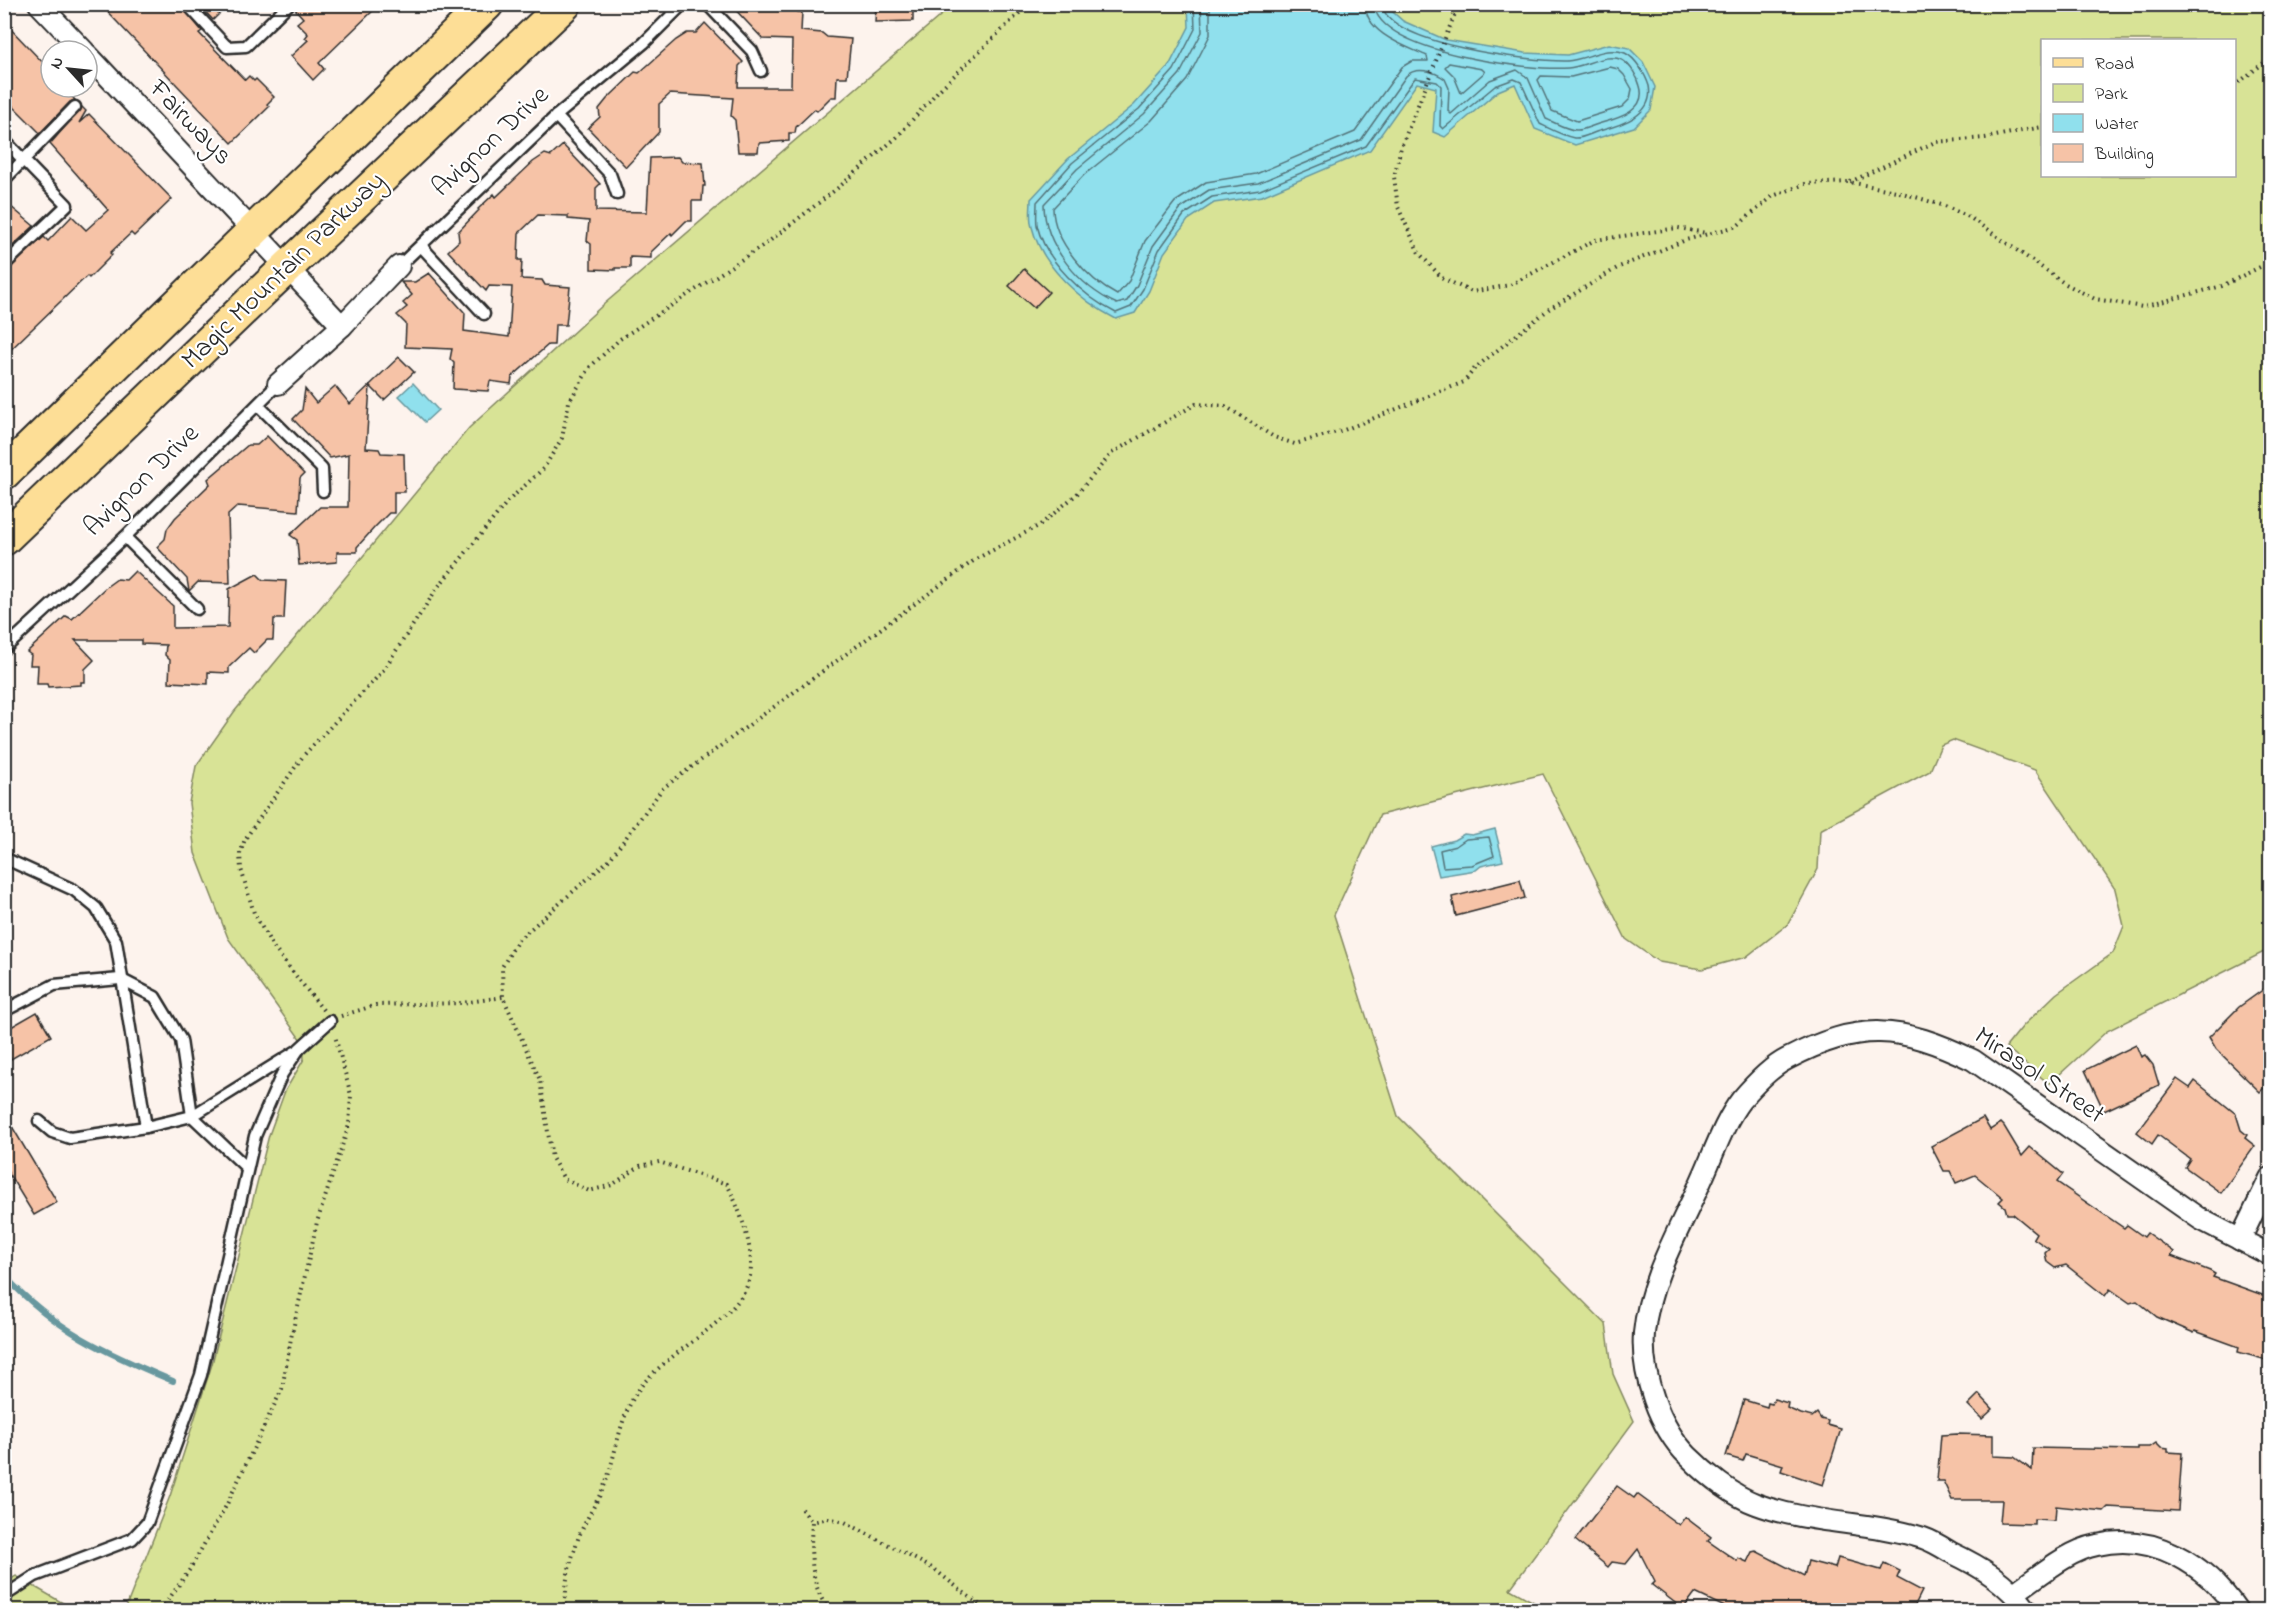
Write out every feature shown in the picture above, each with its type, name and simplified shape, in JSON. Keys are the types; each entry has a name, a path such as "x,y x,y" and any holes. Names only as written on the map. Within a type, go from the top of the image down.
{"main road":[{"name":"Magic Mountain Parkway","path":"4,473 488,4"},
{"name":"Magic Mountain Parkway","path":"4,539 565,4"}],"street":[{"name":"Fairways","path":"39,4 73,39"},
{"name":"Fairways","path":"99,67 253,230"},
{"path":"253,230 342,326"},
{"name":"Avignon Drive","path":"278,384 342,326 399,266"},
{"name":"Mirasol Street","path":"2027,1611 2014,1593 1988,1570 1923,1538 1778,1512 1752,1503 1715,1480 1687,1455 1663,1422 1647,1374 1644,1334 1654,1288 1721,1138 1740,1101 1779,1063 1830,1040 1860,1033 1896,1031 1938,1043 1973,1060 2200,1219 2271,1255"},
{"path":"2240,1240 2271,1178"},
{"path":"2014,1593 2061,1561 2095,1545 2134,1541 2167,1549 2198,1569 2226,1595 2236,1611"}],"lane":[{"path":"187,4 227,47 246,46 289,4"},
{"name":"Avignon Drive","path":"399,266 556,116 644,43 682,4"},
{"path":"707,4 752,51 761,71"},
{"path":"4,180 26,160 75,107"},
{"path":"556,116 610,174 616,194"},
{"path":"4,140 26,160 67,205 4,265"},
{"path":"421,246 484,314"},
{"name":"Avignon Drive","path":"4,649 125,537 278,384"},
{"path":"258,405 322,469 323,491"},
{"path":"125,537 197,609"},
{"path":"4,858 48,876 74,890 96,908 116,941 120,979 146,1127"},
{"path":"4,1011 54,985 120,979 155,997 181,1040 192,1116 246,1167"},
{"path":"39,1121 52,1132 70,1138 146,1127 192,1116 299,1049 330,1021"},
{"path":"4,1596 35,1576 132,1539 147,1523 201,1375 218,1309 246,1167 255,1136 282,1074 299,1049"}],"path":[{"path":"161,1611 190,1569 226,1506 282,1389 317,1222 349,1125 351,1095 330,1021 273,947 254,913 241,869 240,854 245,839 303,756 382,672 438,587 508,501 544,468 562,438 569,402 590,366 620,339 767,243 839,187 897,137 938,91 1029,4"},
{"path":"1459,4 1401,147 1394,177 1398,207 1419,253 1442,278 1472,292 1510,285 1595,240 1678,228 1710,233"},
{"path":"2236,85 2271,58"},
{"path":"1849,182 1935,141 1985,138 2041,127"},
{"path":"563,1611 568,1575 579,1537 608,1475 618,1433 637,1391 674,1354 722,1318 740,1297 749,1280 750,1257 739,1207 727,1184 659,1162 640,1166 612,1185 589,1191 564,1179 552,1158 540,1080 503,997 502,967 518,940 610,859 629,830 663,788 976,559 1040,525 1077,494 1112,453 1196,404 1225,406 1274,437 1295,444 1344,430 1464,382 1475,368 1549,309 1619,267 1710,233 1737,226 1773,196 1805,184 1849,182 1896,191 1945,206 1969,217 2064,282 2095,299 2142,307 2222,286 2271,262"},
{"path":"330,1021 376,1005 462,1003 503,997"},
{"path":"802,1509 812,1522 809,1557 822,1602 829,1611"},
{"path":"812,1522 828,1518 845,1522 934,1569 986,1611"}],"green space":[{"path":"953,5 2270,5 2270,949 2107,1031 2049,1084 2006,1047 2023,1026 2056,994 2113,953 2124,926 2115,889 2035,770 1953,740 1941,745 1930,771 1820,830 1818,869 1788,924 1746,957 1702,969 1659,962 1626,939 1543,774 1380,815 1334,915 1398,1116 1606,1324 1613,1374 1634,1421 1510,1589 1548,1610 125,1610 170,1496 212,1364 269,1135 285,1091 304,1059 303,1043 228,938 195,853 189,803 196,766 234,712 469,428 603,305"},
{"path":"16,1576 75,1610 5,1610 4,1583"}],"water":[{"path":"1188,5 1385,5 1403,21 1446,40 1525,53 1568,55 1609,44 1629,48 1643,62 1655,87 1651,110 1634,127 1575,145 1535,129 1515,84 1498,91 1445,137 1433,132 1436,88 1417,83 1370,150 1262,196 1214,203 1188,220 1164,253 1149,291 1135,313 1116,319 1077,293 1044,256 1032,227 1031,199 1068,159 1134,105 1169,66 1189,27"},
{"path":"413,383 438,410 425,422 399,396"},
{"path":"1495,829 1503,861 1481,866 1476,870 1439,876 1431,846 1454,840 1464,834 1472,835"}],"building":[{"path":"100,4 180,4 202,31 199,33 245,80 249,76 254,81 256,79 274,97 267,104 269,107 232,143"},
{"path":"198,4 229,4 213,20"},
{"path":"296,4 380,4 319,63 324,69 313,80 291,56 308,40 305,38 308,34 297,23 303,18 295,9"},
{"path":"730,4 798,7 798,12 802,12 801,31 822,33 827,37 851,39 847,77 837,77 836,97 831,97 817,111 815,109 796,127 795,133 789,133 789,141 759,143 758,152 738,152 735,120 731,116 733,98 670,94 659,104 659,132 626,167 588,128 600,117 599,109 607,99 635,72 639,73 676,40 687,33 696,33 705,23 743,62 739,66 738,87 791,87 792,40 763,39"},
{"path":"876,4 913,4 913,21 875,22"},
{"path":"4,22 39,58 39,99 75,100 70,102 40,133 4,97"},
{"path":"82,107 86,111 79,123 89,114 172,199 134,236 131,233 89,278 87,276 4,356 4,272 44,237 48,241 72,216 86,230 108,210 50,144"},
{"path":"563,145 600,184 596,188 596,211 647,212 650,158 678,157 682,162 703,163 705,186 703,186 702,201 692,201 692,221 686,221 672,235 671,233 651,252 651,258 630,257 630,268 615,268 615,270 591,269 591,244 587,241 589,221 568,219 568,216 538,215 519,233 518,260 522,260 521,279 542,280 545,285 570,287 566,325 555,325 554,345 548,345 512,377 511,384 490,381 488,391 453,389 454,363 450,359 452,349 405,347 406,324 397,315 407,307 403,303 412,295 401,282 415,282 429,273 465,313 464,331 509,337 512,287 489,286 486,291 448,251 459,241 458,232 494,194 496,197 533,162 545,154 551,156"},
{"path":"4,201 34,226 4,254"},
{"path":"1024,269 1049,292 1034,308 1009,286"},
{"path":"399,357 414,372 384,400 370,386 366,448 379,449 381,453 404,454 405,492 394,492 394,513 389,513 375,527 357,547 357,552 337,552 337,562 299,565 297,540 290,535 320,507 348,507 349,454 330,458 293,419 302,410 305,389 316,403 335,386 350,404"},
{"path":"267,436 304,474 300,478 298,511 238,506 228,515 230,583 198,582 189,591 187,579 157,547 165,539 167,529 175,518 210,484 208,479 248,445 257,445"},
{"path":"135,571 173,606 173,628 228,627 229,589 257,574 263,580 286,581 284,619 274,619 273,640 267,640 254,653 249,648 229,667 229,673 208,672 208,684 169,682 170,660 165,655 166,645 141,644 141,640 75,640 94,660 85,669 85,682 81,682 81,685 48,687 47,684 37,684 38,665 30,665 31,655 27,652 66,616 72,619 106,587 117,579 126,580"},
{"path":"1520,880 1525,898 1456,916 1452,897"},
{"path":"2271,984 2271,1081 2260,1092 2216,1049 2209,1037 2239,1007"},
{"path":"37,1012 51,1036 4,1063 4,1031"},
{"path":"2136,1045 2141,1057 2145,1055 2153,1065 2159,1085 2104,1111 2085,1070"},
{"path":"2177,1079 2190,1088 2195,1081 2236,1114 2241,1130 2247,1135 2245,1138 2255,1146 2221,1193 2185,1167 2190,1159 2158,1135 2152,1144 2137,1132"},
{"path":"4,1113 57,1202 34,1215 4,1166"},
{"path":"1983,1118 1990,1130 2001,1123 2022,1156 2030,1147 2063,1174 2057,1182 2124,1228 2127,1225 2144,1237 2147,1233 2174,1252 2171,1256 2210,1271 2215,1274 2213,1277 2271,1298 2271,1350 2267,1360 2238,1352 2239,1347 2195,1331 2194,1333 2157,1317 2137,1301 2130,1303 2110,1289 2105,1296 2066,1265 2055,1268 2047,1262 2045,1253 2049,1249 2033,1238 2036,1233 2013,1214 2007,1214 2005,1207 1999,1202 2003,1198 1975,1175 1956,1183 1950,1171 1944,1171 1931,1146"},
{"path":"1979,1394 1993,1409 1982,1419 1968,1405"},
{"path":"1774,1399 1788,1403 1787,1408 1801,1414 1812,1417 1817,1413 1821,1419 1828,1421 1827,1425 1841,1429 1823,1485 1781,1471 1783,1465 1746,1454 1743,1461 1726,1456 1744,1400 1767,1407 1768,1403 1772,1404"},
{"path":"1941,1435 1993,1435 1993,1456 2014,1457 2032,1470 2033,1448 2138,1450 2138,1447 2150,1447 2156,1443 2161,1448 2168,1449 2168,1452 2182,1453 2178,1511 2108,1507 2104,1511 2056,1506 2055,1520 2034,1519 2034,1524 2000,1523 2002,1500 1952,1500 1943,1481 1937,1481"},
{"path":"1617,1486 1634,1498 1637,1494 1679,1525 1685,1517 1711,1537 1708,1541 1737,1561 1738,1558 1747,1562 1752,1552 1756,1551 1804,1576 1808,1561 1835,1568 1838,1558 1881,1570 1884,1563 1900,1571 1897,1578 1922,1591 1912,1611 1733,1611 1695,1593 1683,1609 1652,1585 1655,1582 1638,1549 1626,1564 1612,1562 1608,1567 1575,1540"}],"waterway":[{"path":"4,1275 42,1311 82,1338 103,1350 173,1381"}]}
